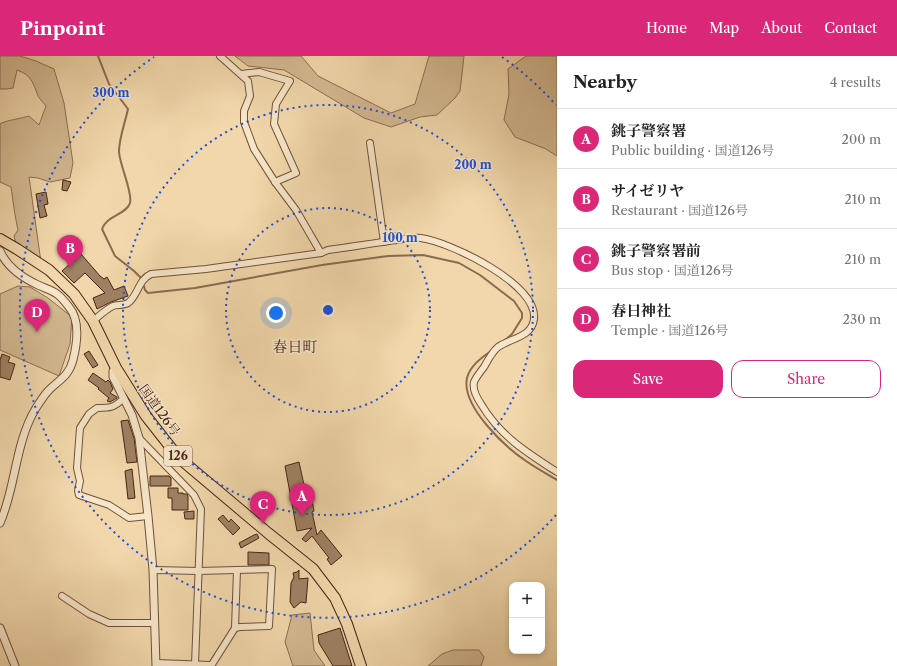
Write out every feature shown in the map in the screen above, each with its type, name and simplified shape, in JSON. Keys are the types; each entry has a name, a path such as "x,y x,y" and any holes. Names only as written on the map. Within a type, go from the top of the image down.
{"highway":[{"name":"国道126号","path":"0,239 58,278 74,294 93,321 116,368 146,416 179,458 313,569 335,598 348,624 361,666"}],"street":[{"path":"220,56 248,81 250,96 244,111 244,122 254,149 275,182 296,210 322,253"},
{"path":"241,74 259,72 290,81 276,104 274,124 296,173 275,182"},
{"path":"370,143 384,242"},
{"path":"93,321 105,310 114,305 128,303 141,282 146,276 151,274 206,269 322,253 328,250 422,238 456,248 502,275 520,289 527,298 535,314 532,327 524,334 498,348 474,382 473,390 488,417 502,432 527,453 557,472"},
{"path":"0,251 14,270 31,282 57,294 70,308 77,321 76,343 72,362 64,378 49,390 36,408 22,442 5,512 0,524"},
{"path":"116,368 113,371 113,377 132,415 139,438 153,570 156,665 211,665 235,628 237,570"},
{"path":"124,398 110,408 97,408 89,414 80,428 77,468 80,481 78,491 79,495 109,505 129,518 148,516"},
{"path":"139,438 194,495 201,509 195,664"},
{"path":"153,570 199,571 272,569 269,626 235,628"},
{"path":"62,596 89,614 109,623 155,623"},
{"path":"0,628 15,666"}],"shaded area":[{"path":"0,56 20,56 54,69 64,103 73,163 70,178 50,182 29,177 41,262 16,243 14,236 18,230 11,187 0,182 0,124 29,116 39,125 46,106 38,97 34,85 28,76 17,70 13,88 0,89"},
{"path":"235,56 301,56 318,76 391,113 415,104 429,56 464,56 460,91 455,98 437,115 420,117 391,127 364,118 284,70 248,66"},
{"path":"526,56 557,56 557,156 546,149 515,137 504,120 509,94 508,69"},
{"path":"18,286 30,287 48,298 72,317 70,344 59,376 0,350 0,294"},
{"path":"310,613 314,650 325,666 293,666 285,642 292,615"},
{"path":"453,650 479,650 484,657 481,666 428,666 442,654"}],"building":[{"path":"63,180 71,182 67,191 62,190"},
{"path":"46,192 48,204 44,205 47,216 40,218 36,194"},
{"path":"81,254 100,276 104,279 107,277 114,290 124,286 128,296 97,309 93,298 105,293 85,273 74,283 62,271"},
{"path":"89,351 98,365 93,368 84,354"},
{"path":"2,354 10,357 8,362 15,364 10,380 0,377 0,360"},
{"path":"93,373 106,382 108,380 110,382 113,389 110,393 117,398 110,402 107,401 109,398 88,380"},
{"path":"128,420 134,438 137,462 127,463 121,421"},
{"path":"299,462 306,494 311,494 314,511 312,512 317,535 321,530 342,556 331,565 327,559 329,558 312,536 306,542 302,539 312,528 297,531 285,466"},
{"path":"132,469 135,498 128,499 125,471"},
{"path":"150,476 169,476 171,478 171,486 150,486"},
{"path":"168,488 178,488 178,493 187,494 188,510 172,510 172,498 168,498"},
{"path":"194,511 194,519 185,519 184,512"},
{"path":"223,515 229,522 231,519 240,528 233,535 218,519"},
{"path":"257,534 259,538 241,548 239,543"},
{"path":"248,552 269,553 269,565 248,565"},
{"path":"299,570 299,579 308,578 306,603 301,602 294,608 290,602 291,583 294,577 293,573"},
{"path":"340,628 352,666 333,666 319,643 318,635"}],"waterway":[{"path":"98,56 109,84 128,109 121,136 119,152 130,193 130,203 128,207 108,221 102,229 115,256 142,279 145,290 148,293 195,288 322,265 388,256 423,255 459,263 480,275 514,301 522,313 522,318 512,334 504,341"},
{"path":"491,351 476,363 468,374 467,378 467,389 477,413 486,425 517,455 557,480"}],"place":[{"name":"サイゼリヤ","path":"70,268"},
{"name":"春日神社","path":"37,332"},
{"name":"銚子警察署","path":"302,516"},
{"name":"銚子警察署前","path":"263,524"}],"district":[{"name":"春日町","path":"295,347"}]}
